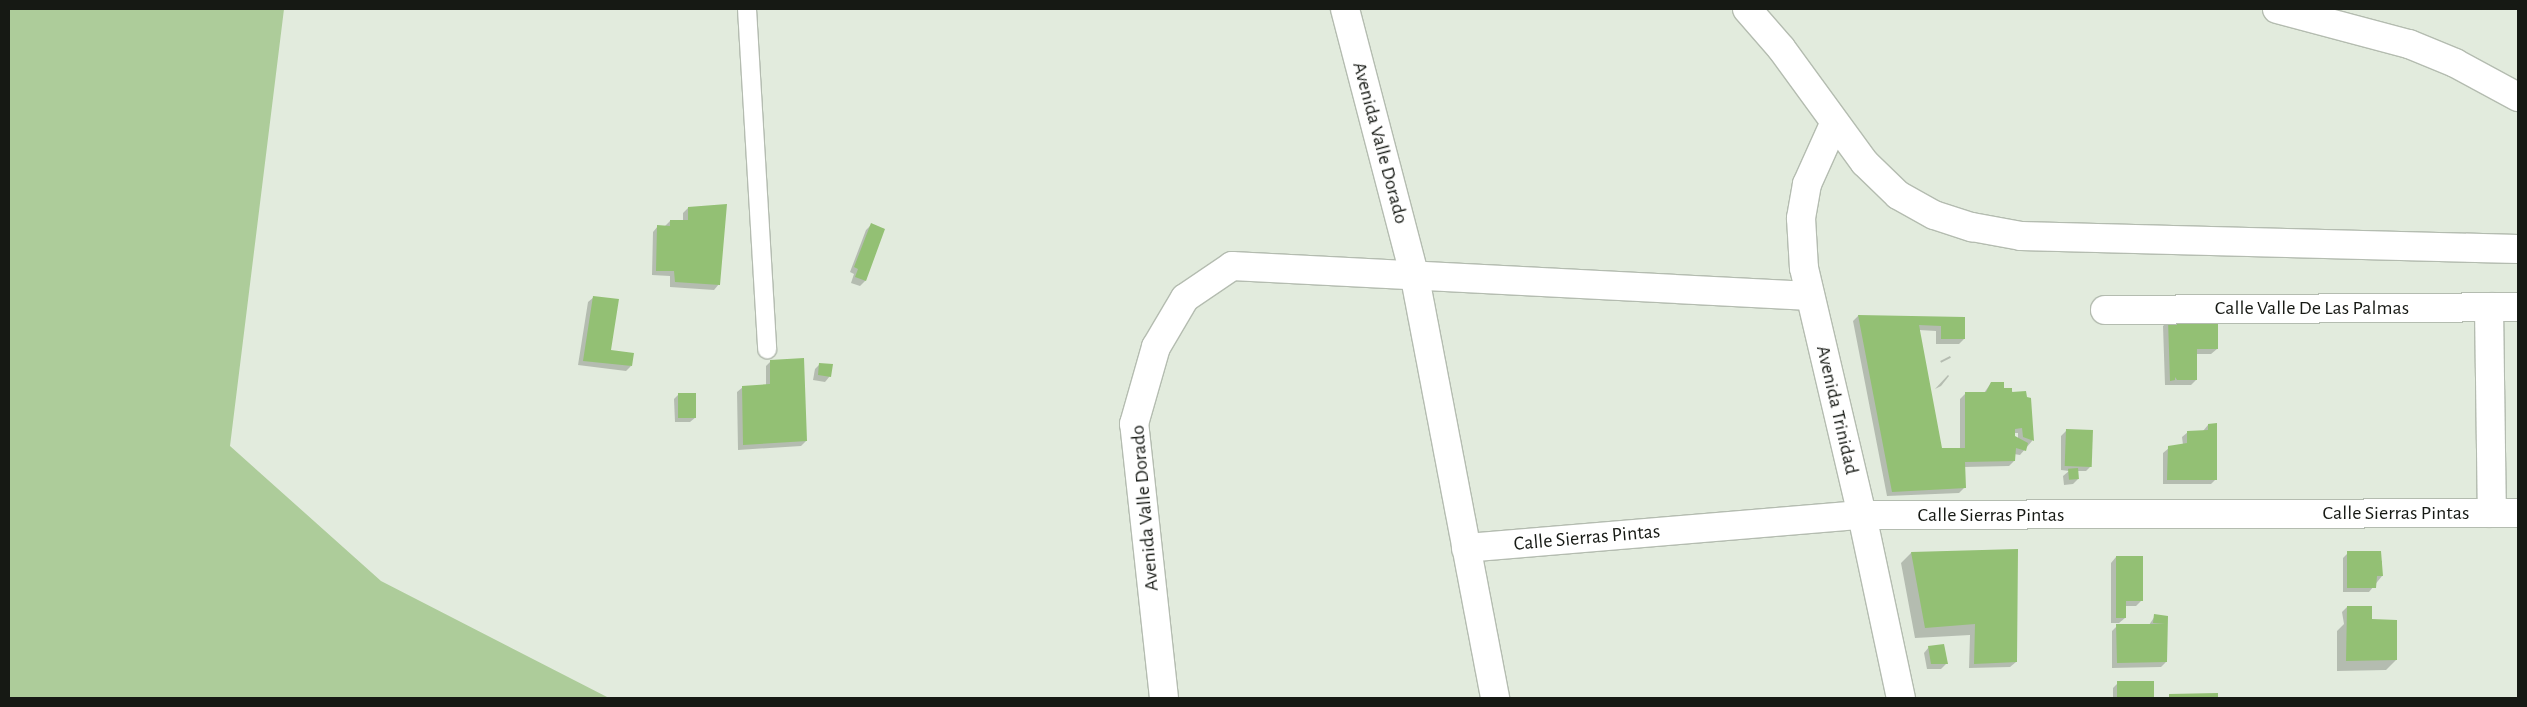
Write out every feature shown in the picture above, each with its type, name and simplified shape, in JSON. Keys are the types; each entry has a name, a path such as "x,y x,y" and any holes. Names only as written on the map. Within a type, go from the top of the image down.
{"street":[{"name":"Avenida Valle Dorado","path":"1345,9 1415,278 1495,698"},
{"path":"1747,9 1781,48 1834,124 1865,163 1898,195 1934,215 2011,234 2518,249"},
{"path":"2277,9 2408,44 2455,63 2518,97"},
{"name":"Avenida Trinidad","path":"1834,124 1807,184 1801,218 1804,268 1862,515 1901,698"},
{"name":"Avenida Valle Dorado","path":"1164,698 1134,424 1160,338 1185,298 1232,266 1415,278"},
{"path":"1415,278 1810,296"},
{"path":"2489,307 2505,513"},
{"name":"Calle Valle De Las Palmas","path":"2105,310 2518,307"},
{"name":"Calle Sierras Pintas","path":"1466,548 1862,515 2505,513"}],"lane":[{"path":"747,9 767,349"}],"green space":[{"path":"9,9 284,9 230,446 381,581 609,698 9,698"}],"building":[{"path":"727,204 720,285 675,282 674,271 656,271 657,225 670,226 670,220 688,220 688,207"},
{"path":"871,223 885,229 866,281 855,277 858,269 854,267"},
{"path":"593,296 619,299 611,350 634,353 632,366 583,361"},
{"path":"1858,315 1965,317 1965,339 1941,339 1941,326 1919,325 1942,448 1965,448 1965,392 1986,392 1991,382 2004,382 2004,388 2012,388 2012,392 2026,391 2027,397 2031,398 2034,441 2023,437 2022,428 2015,429 2015,436 2028,443 2026,451 2016,448 2015,461 1965,462 1966,488 1892,492"},
{"path":"2168,320 2218,322 2218,349 2197,349 2197,380 2177,380 2175,377 2175,380 2170,381"},
{"path":"804,358 807,441 743,445 742,386 770,384 770,360"},
{"path":"819,363 833,364 831,377 818,375"},
{"path":"678,393 696,393 696,418 678,418"},
{"path":"2217,423 2217,480 2167,480 2168,446 2187,443 2187,431 2208,430 2208,424"},
{"path":"2066,429 2093,430 2092,467 2065,466"},
{"path":"2078,468 2079,479 2069,480 2068,469"},
{"path":"2018,549 2017,662 1974,664 1975,624 1925,628 1911,552"},
{"path":"2347,551 2381,551 2383,576 2377,576 2376,588 2347,588"},
{"path":"2116,556 2143,556 2143,601 2126,601 2126,618 2116,618"},
{"path":"2347,606 2372,606 2372,619 2397,620 2397,660 2346,661"},
{"path":"2154,614 2168,616 2167,662 2117,663 2116,624 2165,624 2153,623"},
{"path":"1944,644 1948,664 1931,664 1928,646"},
{"path":"2117,681 2154,681 2154,698 2117,698"},
{"path":"2218,693 2218,698 2169,698 2169,694"}]}
